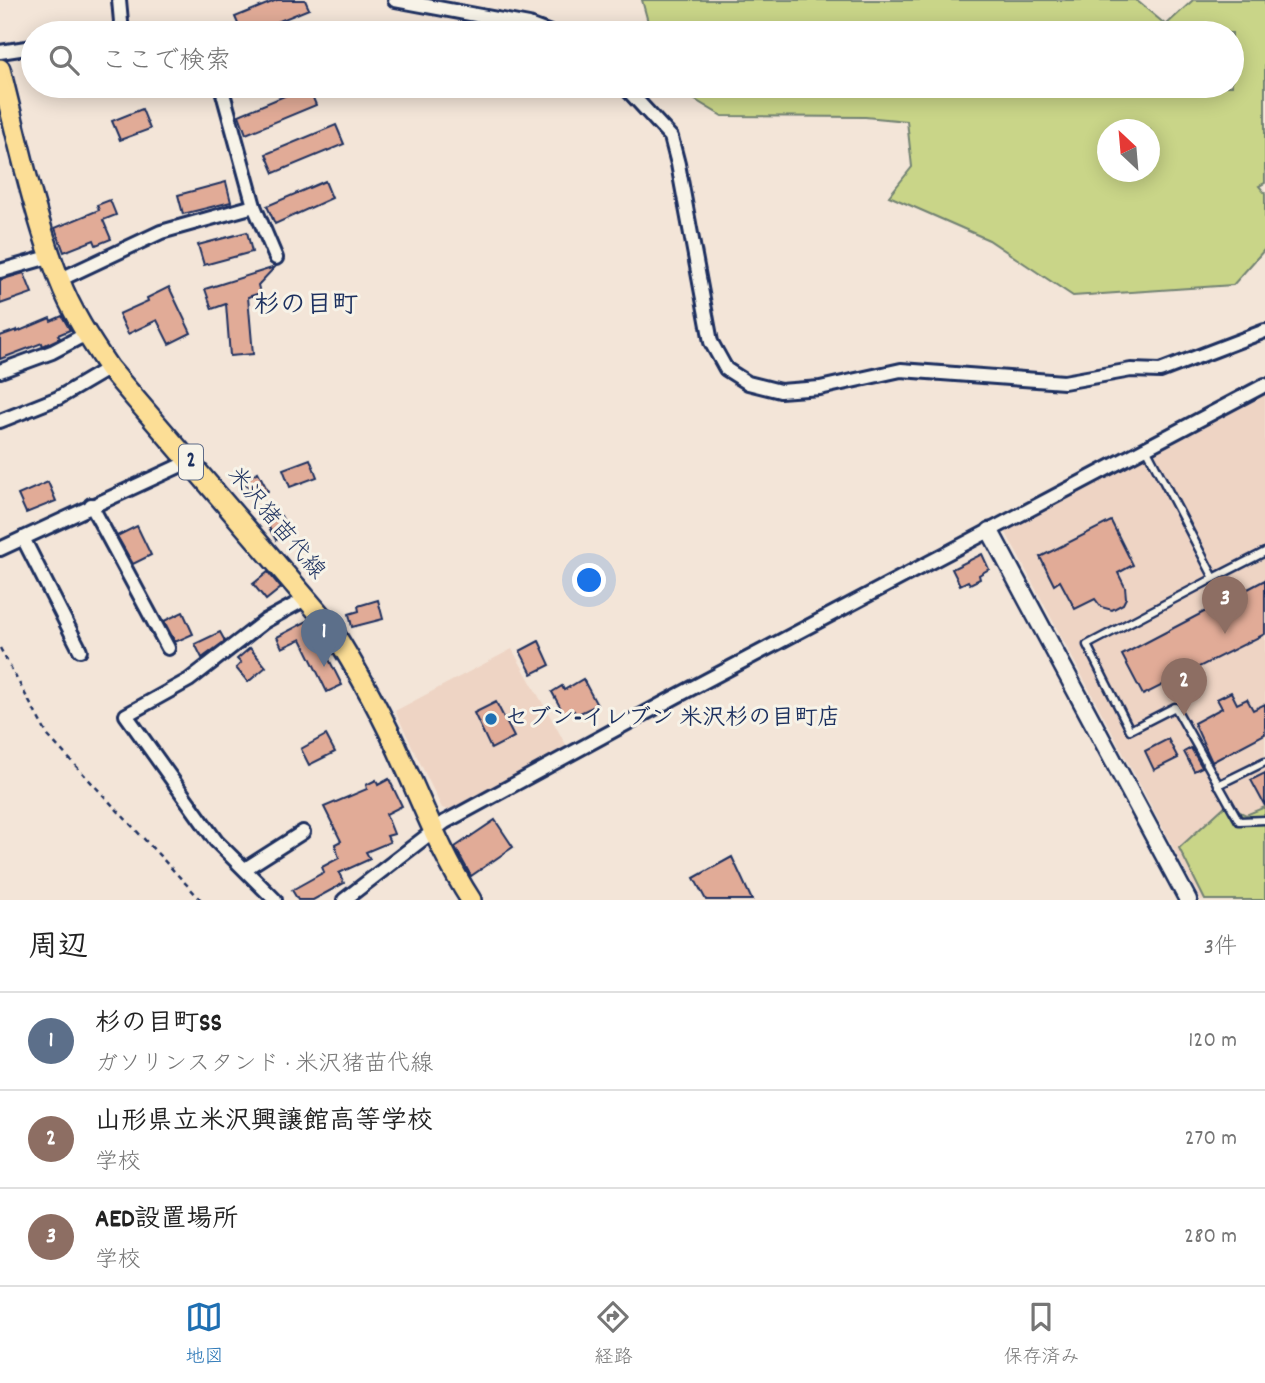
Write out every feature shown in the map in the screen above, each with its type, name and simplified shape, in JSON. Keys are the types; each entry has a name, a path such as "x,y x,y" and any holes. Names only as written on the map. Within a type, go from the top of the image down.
{"main road":[{"name":"米沢猪苗代線","path":"0,69 29,183 52,256 60,280 86,334 109,368 329,625 351,659 404,762 433,832 471,900"}],"street":[{"path":"119,0 121,21"},
{"path":"395,0 508,21"},
{"path":"0,52 21,49"},
{"path":"224,98 254,206 276,258"},
{"path":"635,98 671,137 710,342 726,369 748,383 780,391 820,388 901,370 1063,382 1131,370 1160,370 1265,331"},
{"path":"60,280 161,232 254,206"},
{"path":"0,271 52,256"},
{"path":"0,371 52,352 86,334"},
{"path":"0,421 58,398 109,368"},
{"path":"344,900 445,822 1265,385"},
{"path":"0,549 190,461"},
{"path":"91,505 168,648"},
{"path":"990,531 1188,900"},
{"path":"23,538 80,650"},
{"path":"275,900 216,841 127,715 189,680 265,621 307,598"},
{"path":"245,869 303,832"}],"lane":[{"path":"1146,448 1214,578"},
{"path":"1265,552 1087,645 1130,730 1175,706 1239,821 1265,820"},
{"path":"1218,785 1265,762"}],"path":[{"path":"0,648 48,736 201,900"}],"shaded area":[{"path":"1265,393 1265,900 1201,900 1005,531"},
{"path":"512,649 569,750 452,811 442,808 395,711"}],"green space":[{"path":"642,0 1136,0 1161,21 648,21"},
{"path":"1193,0 1265,0 1265,183 1259,186 1265,193 1265,249 1233,285 1073,296 989,240 889,196 912,167 907,121 865,117 722,116 692,98 1244,98 1244,21 1170,21"},
{"path":"1226,805 1246,815 1265,807 1265,900 1205,900 1179,848"}],"building":[{"path":"277,0 305,0 309,9 280,21 237,21 235,17"},
{"path":"279,98 313,98 316,105 246,134 239,115"},
{"path":"142,109 150,129 120,140 112,121"},
{"path":"336,125 344,144 274,173 266,154"},
{"path":"325,181 332,198 275,224 267,206"},
{"path":"226,182 231,202 183,214 178,195"},
{"path":"110,200 116,215 103,220 111,239 96,245 94,240 64,252 55,228 99,210 97,205"},
{"path":"247,232 252,252 204,265 198,245"},
{"path":"275,267 258,285 260,293 248,297 253,354 230,356 226,304 212,309 205,289"},
{"path":"24,273 32,293 0,304 0,280"},
{"path":"169,287 191,333 169,344 157,320 128,334 119,314 148,301 147,298"},
{"path":"62,316 70,330 58,335 60,338 0,359 0,336"},
{"path":"310,459 317,477 290,487 283,469"},
{"path":"258,472 268,491 254,498 244,480"},
{"path":"48,482 56,501 26,513 18,495"},
{"path":"281,516 290,533 276,540 267,524"},
{"path":"1111,521 1133,565 1118,573 1125,587 1126,598 1123,604 1112,610 1101,607 1095,599 1075,609 1060,581 1054,585 1040,557"},
{"path":"137,526 151,555 133,564 117,536"},
{"path":"982,554 989,569 979,575 980,579 960,585 952,569"},
{"path":"268,572 281,588 266,600 253,584"},
{"path":"1265,580 1265,634 1143,695 1122,655"},
{"path":"378,600 383,619 352,627 349,614 359,611 358,606"},
{"path":"183,612 193,634 175,642 164,621"},
{"path":"309,620 342,685 327,692 301,639 282,648 277,637"},
{"path":"220,632 225,641 202,658 195,644"},
{"path":"539,641 550,665 532,674 520,651"},
{"path":"250,648 266,667 248,682 236,668 241,663 237,659"},
{"path":"583,679 597,705 576,715 574,711 565,716 552,692 562,686 564,690"},
{"path":"1231,692 1237,704 1247,699 1253,710 1265,704 1265,734 1212,762 1194,723 1222,708 1217,699"},
{"name":"セブン-イレブン 米沢杉の目町店","path":"496,702 514,737 491,749 474,713"},
{"path":"326,735 335,752 309,765 301,749"},
{"path":"1168,739 1178,758 1154,770 1145,751"},
{"path":"1191,748 1202,767 1194,771 1184,752"},
{"path":"1265,773 1265,806 1251,780"},
{"path":"389,779 402,806 386,814 394,834 387,836 390,842 366,852 370,859 339,873 344,883 313,900 298,900 292,890 324,872 322,867 339,858 335,844 341,841 324,807 367,789 366,785 376,780 378,785"},
{"path":"495,820 513,847 471,876 455,847"},
{"path":"732,857 752,900 706,900 694,878"}],"place":[{"name":"AED設置場所","path":"1225,634"},
{"name":"杉の目町SS","path":"324,667"},
{"name":"山形県立米沢興譲館高等学校","path":"1184,716"},
{"name":"セブン-イレブン 米沢杉の目町店","path":"491,719"}],"district":[{"name":"杉の目町","path":"306,306"}]}
